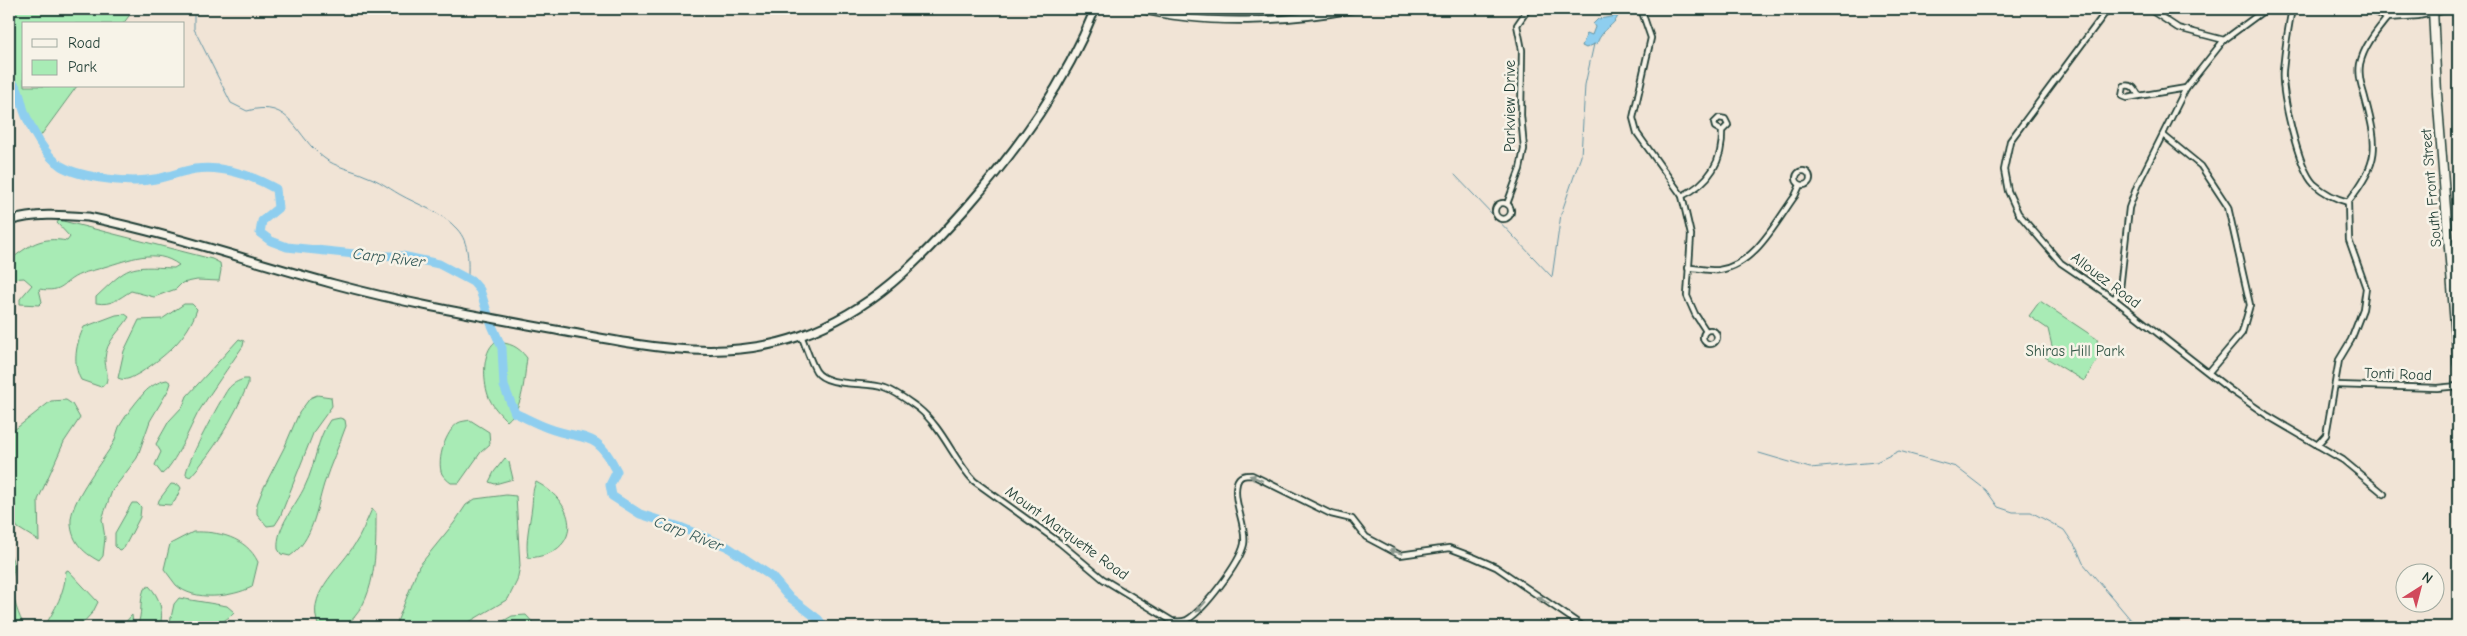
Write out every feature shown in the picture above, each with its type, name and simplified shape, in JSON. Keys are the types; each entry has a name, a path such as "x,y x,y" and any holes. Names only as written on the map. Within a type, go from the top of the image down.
{"highway":[{"name":"South Front Street","path":"2433,11 2458,364"}],"main road":[{"path":"9,221 29,216 60,214 88,217 337,285 498,320 650,348 679,351 738,349 801,335 835,321 877,296 918,262 1004,164 1035,122 1062,80 1095,9"}],"street":[{"path":"1138,9 1169,15 1223,21 1324,14 1356,9"},
{"name":"Parkview Drive","path":"1506,204 1520,169 1524,149 1521,115 1522,50 1517,25 1528,9"},
{"path":"1641,9 1651,38 1633,118 1637,133 1682,196 1691,236 1686,296 1706,331"},
{"name":"Allouez Road","path":"2108,9 2010,141 2004,170 2008,191 2018,213 2061,263 2114,299 2163,339 2268,416 2343,460 2384,494"},
{"path":"2149,9 2178,28 2224,40"},
{"path":"2114,299 2120,289 2129,208 2136,186 2186,88 2224,40 2266,9"},
{"path":"2292,9 2283,72 2289,113 2300,160 2314,183 2337,199 2348,202"},
{"path":"2368,9 2387,18 2451,9"},
{"path":"2317,444 2326,435 2340,360 2351,340 2363,309 2366,288 2349,240 2348,202 2361,185 2374,156 2374,132 2359,75 2360,64 2366,47 2387,18"},
{"path":"2138,96 2186,88"},
{"path":"1682,196 1697,189 1716,165 1722,146 1722,131"},
{"path":"2163,136 2202,166 2228,207 2250,305 2242,333 2210,372"},
{"path":"1688,268 1719,270 1740,263 1752,253 1800,185"},
{"name":"Mount Marquette Road","path":"801,335 817,372 827,379 852,384 866,383 895,393 931,420 964,470 974,481 1060,542 1103,579 1172,621 1182,622 1197,612 1239,559 1244,543 1236,488 1243,475 1252,475 1331,514 1352,519 1366,537 1400,555 1449,548 1473,556 1496,567 1584,627"},
{"name":"Tonti Road","path":"2336,385 2436,388 2458,386"}],"green space":[{"path":"9,9 134,9 124,22 22,22 22,88 76,88 39,138 26,116 18,87 9,80"},
{"path":"2458,15 2458,76 2455,62 2453,20"},
{"path":"59,220 212,259 220,263 219,281 197,280 182,283 176,289 154,297 131,291 111,302 96,303 96,297 123,273 138,268 174,268 179,265 161,257 142,257 84,273 58,288 39,289 42,302 39,305 20,304 20,299 32,285 24,278 9,279 9,261 36,243 50,240 67,241 70,237 57,223"},
{"name":"Shiras Hill Park","path":"2040,301 2097,339 2100,356 2084,381 2045,357 2052,346 2048,329 2029,316"},
{"path":"184,304 192,304 197,309 188,329 174,346 140,373 126,379 118,378 124,351 139,320 162,319"},
{"path":"125,314 129,317 111,341 106,352 106,383 101,387 81,380 78,374 76,353 84,327 116,315"},
{"path":"239,339 244,341 243,346 199,411 172,463 162,474 155,465 161,452 156,444 169,421 183,406 187,396"},
{"path":"495,342 513,346 527,358 520,400 513,415 507,421 491,402 485,382 486,359 488,352"},
{"path":"248,379 248,384 223,433 190,477 186,475 197,447 224,395 232,385"},
{"path":"167,380 171,383 169,389 150,421 137,458 112,491 102,519 105,538 103,556 99,561 87,554 75,539 71,526 73,510 83,490 114,442 119,427 131,409 149,389"},
{"path":"317,395 331,397 332,406 314,431 280,517 275,525 267,526 257,514 257,504 299,413 310,398"},
{"path":"66,400 72,404 80,418 64,442 38,500 39,541 18,528 9,516 9,434 51,401"},
{"path":"340,418 345,420 346,426 326,477 313,524 304,542 298,549 290,556 281,554 278,549 278,541 283,524 309,478 325,428 330,420"},
{"path":"470,420 489,432 490,444 481,452 459,483 451,483 442,474 440,468 443,446 450,432 459,422"},
{"path":"505,458 509,462 513,479 495,484 489,482 494,472"},
{"path":"536,482 550,491 560,502 567,514 569,526 566,538 559,547 546,554 528,558 527,538 533,491"},
{"path":"171,484 179,485 181,488 175,501 170,505 158,504 159,500"},
{"path":"506,495 516,496 520,566 517,581 508,599 469,622 442,627 395,627 419,566 466,505 475,499"},
{"path":"132,503 137,503 141,507 140,517 124,548 119,550 115,546 115,533"},
{"path":"372,509 376,514 375,560 368,591 362,605 354,617 343,627 319,627 316,605 319,594 356,543"},
{"path":"193,532 221,534 230,537 239,541 253,553 258,562 252,587 224,595 203,596 193,594 176,585 164,569 170,544"},
{"path":"9,551 14,566 13,596 25,627 9,627"},
{"path":"68,570 98,602 93,612 79,627 44,627 59,600 64,586 66,571"},
{"path":"149,586 156,595 160,605 162,616 160,627 121,627 132,615 133,625 137,626 144,589"},
{"path":"179,598 227,606 234,612 220,623 212,626 196,628 169,627 174,604"},
{"path":"526,615 537,627 493,627 512,616"}],"water":[{"path":"1618,16 1602,34 1597,43 1586,48 1582,46 1587,33 1592,35 1595,27 1593,24 1598,19"}],"waterway":[{"path":"194,9 194,29 231,103 247,111 262,108 274,110 292,122 314,149 328,161 375,180 451,223 464,240 467,253 468,280"},
{"path":"1613,16 1620,9"},
{"path":"1455,175 1552,277 1561,214 1581,156 1585,85 1594,44"},
{"name":"Carp River","path":"9,80 19,92 26,116 40,144 55,162 70,170 94,177 133,181 160,178 185,171 206,168 237,172 257,179 276,189 278,208 262,221 260,233 271,241 287,247 374,256 402,256 439,264 473,282 480,290 490,321 502,348 504,386 515,413 548,428 595,442 609,457 617,471 610,485 612,496 640,514 680,527 726,546 771,576 788,596 818,619 824,627"},
{"path":"1759,453 1810,468 1876,462 1899,451 1956,467 1986,490 1998,507 2013,512 2031,512 2064,530 2077,549 2083,563 2131,620 2151,627"}]}
